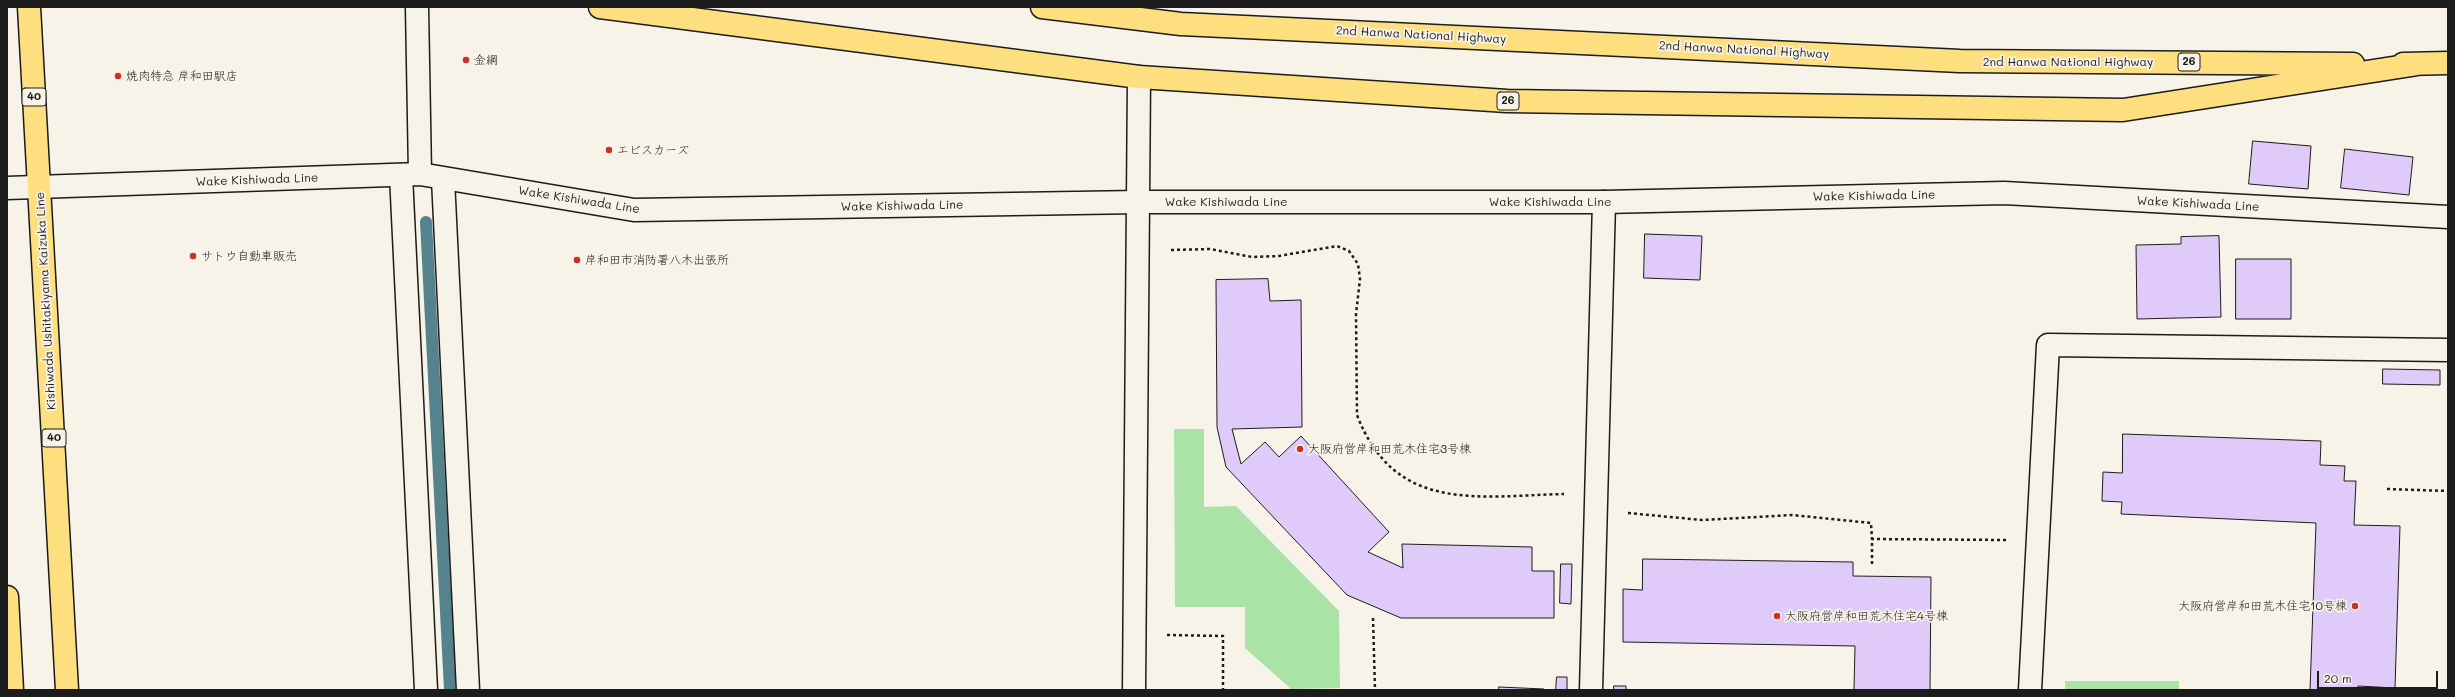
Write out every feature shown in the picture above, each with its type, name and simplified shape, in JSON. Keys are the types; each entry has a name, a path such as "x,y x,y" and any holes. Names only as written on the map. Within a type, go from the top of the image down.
{"main road":[{"name":"Kishiwada Ushitakiyama Kaizuka Line","path":"29,7 67,690"},
{"name":"26","path":"600,7 1139,77 1507,101 2123,110 2418,64"},
{"name":"2nd Hanwa National Highway","path":"1042,7 1181,24 1960,61 2448,63"},
{"path":"7,597 12,690"}],"street":[{"path":"417,7 410,174 426,690"},
{"path":"1134,690 1139,77"},
{"name":"Wake Kishiwada Line","path":"7,188 410,174 634,210 1139,202 1604,202 2004,193 2448,217"},
{"path":"443,179 468,690"},
{"path":"1591,690 1604,202"},
{"path":"2030,690 2048,345 2448,350"}],"path":[{"path":"1138,252 1186,248 1210,249 1252,257 1279,256 1337,246 1349,251 1358,264 1360,279 1356,314 1357,415 1362,428 1378,452 1397,474 1426,489 1458,496 1526,496 1596,501 1702,520 1792,516 1871,523 1872,564"},
{"path":"2388,489 2448,490"},
{"path":"1872,539 2038,540"},
{"path":"1373,618 1375,690"},
{"path":"1135,633 1222,636 1223,690"}],"green space":[{"path":"1174,429 1204,429 1204,507 1236,506 1339,611 1340,688 1291,689 1245,648 1245,607 1175,607"},
{"path":"2065,681 2179,681 2179,690 2065,690"}],"building":[{"path":"2253,141 2311,146 2308,189 2249,184"},
{"path":"2345,149 2413,157 2409,195 2341,188"},
{"path":"1645,234 1702,236 1700,280 1644,278"},
{"path":"2219,236 2221,317 2137,319 2136,245 2181,244 2181,237"},
{"path":"2236,259 2291,259 2291,319 2236,319"},
{"name":"大阪府営岸和田荒木住宅3号棟","path":"1268,279 1270,301 1301,300 1302,427 1232,429 1241,464 1265,442 1279,457 1301,436 1389,532 1368,552 1403,568 1402,544 1532,547 1532,571 1554,571 1554,618 1401,618 1347,595 1226,467 1217,427 1216,280"},
{"path":"2383,369 2440,370 2440,385 2383,384"},
{"name":"大阪府営岸和田荒木住宅10号棟","path":"2123,434 2321,441 2320,465 2345,466 2344,481 2356,481 2354,525 2400,526 2395,688 2358,686 2358,690 2310,690 2316,523 2121,514 2122,502 2102,501 2103,472 2122,473"},
{"name":"大阪府営岸和田荒木住宅4号棟","path":"1643,559 1853,562 1853,576 1931,577 1930,690 1854,690 1855,646 1623,642 1623,589 1642,590"},
{"path":"1561,564 1572,564 1571,604 1560,603"},
{"path":"1557,677 1567,677 1567,690 1556,690"},
{"path":"1614,686 1626,686 1626,690 1614,690"},
{"path":"1499,687 1544,689 1544,690 1499,690"}],"waterway":[{"path":"426,222 450,690"}],"place":[{"name":"金綱","path":"466,60"},
{"name":"焼肉特急 岸和田駅店","path":"118,76"},
{"name":"エビスカーズ","path":"609,150"},
{"name":"サトウ自動車販売","path":"193,256"},
{"name":"岸和田市消防署八木出張所","path":"577,260"},
{"name":"大阪府営岸和田荒木住宅3号棟","path":"1300,449"},
{"name":"大阪府営岸和田荒木住宅10号棟","path":"2355,606"},
{"name":"大阪府営岸和田荒木住宅4号棟","path":"1777,616"}]}
